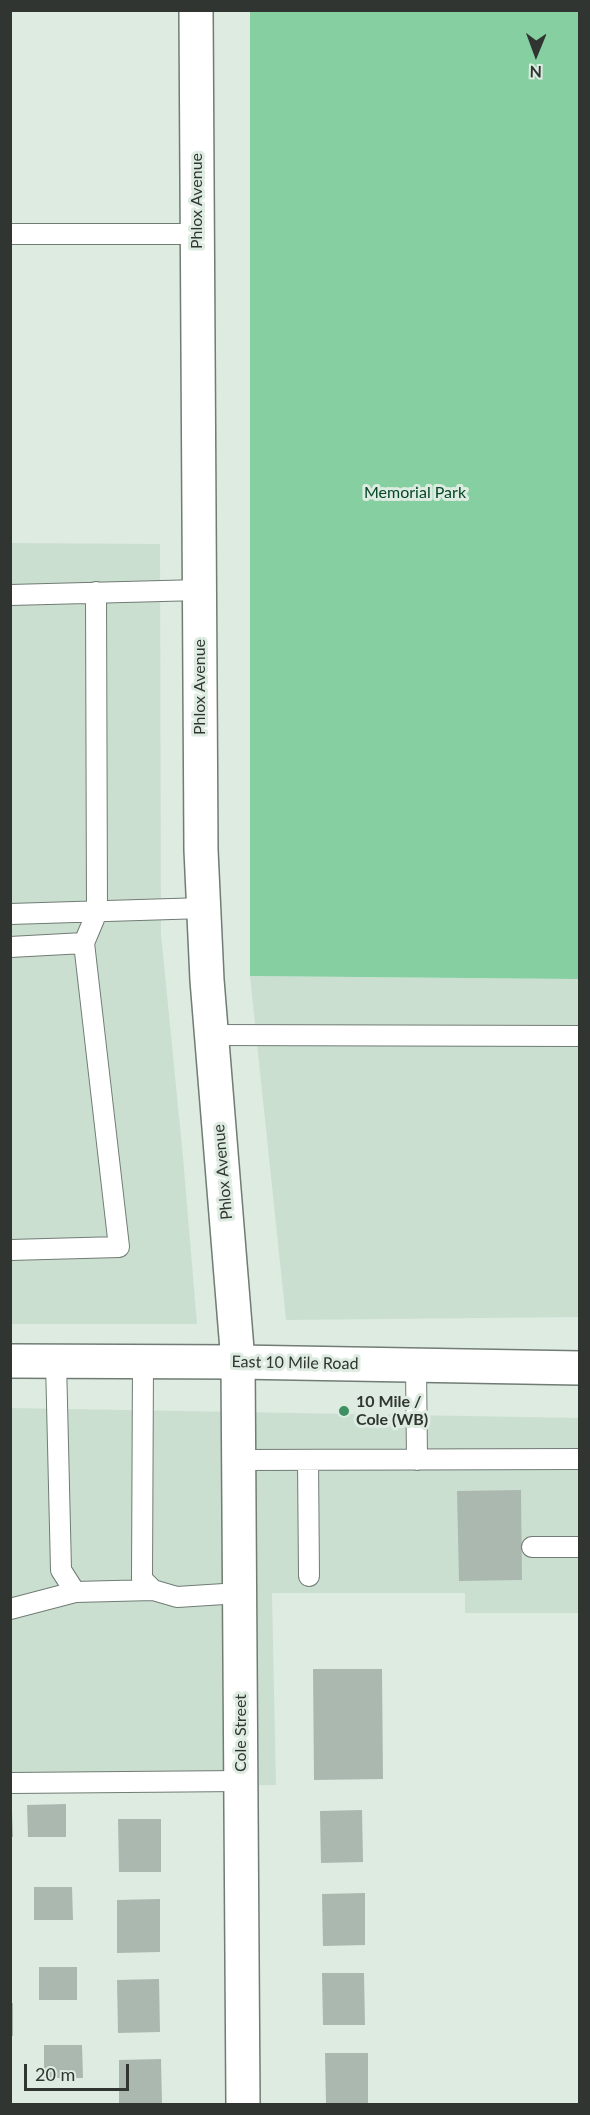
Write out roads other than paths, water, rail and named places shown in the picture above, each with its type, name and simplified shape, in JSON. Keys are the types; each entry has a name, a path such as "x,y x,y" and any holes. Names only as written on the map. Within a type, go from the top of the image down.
{"street":[{"name":"Phlox Avenue","path":"196,10 201,850 212,1035 238,1362"},
{"name":"East 10 Mile Road","path":"10,1360 579,1368"},
{"name":"Cole Street","path":"238,1362 243,2104"}],"lane":[{"path":"10,234 198,234"},
{"path":"10,595 200,590"},
{"path":"10,1250 119,1247 84,943 97,912 96,592"},
{"path":"10,914 204,908"},
{"path":"10,947 84,943"},
{"path":"212,1035 579,1036"},
{"path":"56,1361 62,1570 75,1592"},
{"path":"143,1361 142,1579 153,1590"},
{"path":"416,1365 417,1460"},
{"path":"239,1460 579,1459"},
{"path":"308,1460 309,1576"},
{"path":"532,1547 579,1546"},
{"path":"10,1609 75,1592 153,1590 177,1597 240,1593"},
{"path":"10,1783 241,1781"}],"place":[{"name":"10 Mile / Cole (WB)","path":"344,1411"}],"park label":[{"name":"Memorial Park","path":"415,493"}]}
